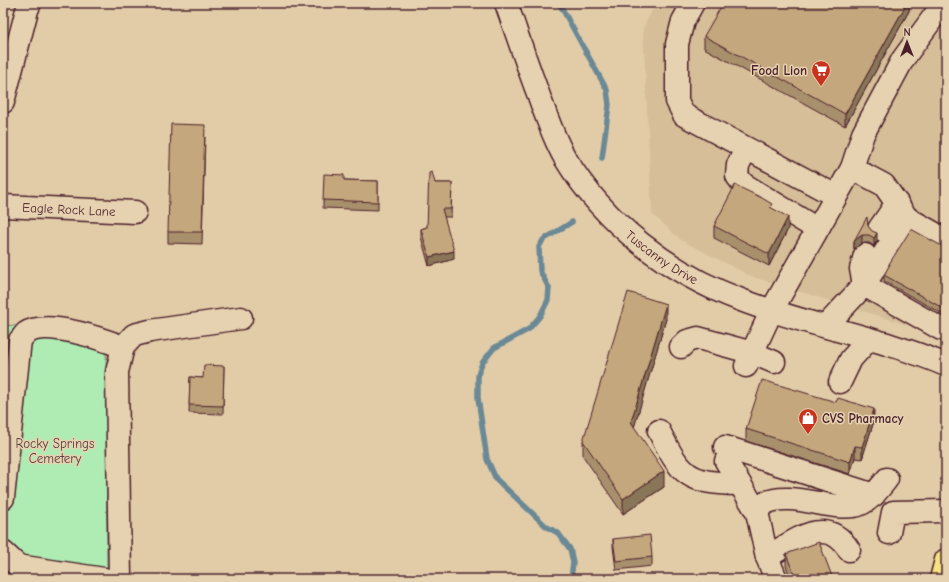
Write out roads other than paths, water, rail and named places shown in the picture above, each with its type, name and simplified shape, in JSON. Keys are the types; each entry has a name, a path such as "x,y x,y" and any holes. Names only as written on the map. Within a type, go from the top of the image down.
{"main road":[{"path":"941,579 946,560"}],"street":[{"path":"3,102 30,3"},
{"name":"Tuscanny Drive","path":"506,3 548,120 561,150 580,179 601,205 637,241 684,273 741,300 869,339 946,365"},
{"path":"693,3 683,21 677,44 677,101 684,115 836,196"},
{"path":"749,359 772,310 852,168 862,134 904,60 935,15"},
{"path":"746,148 738,165 737,176 743,184 817,229"},
{"path":"852,168 884,185 902,211 946,240"},
{"name":"Eagle Rock Lane","path":"3,206 135,212"},
{"path":"879,229 902,211"},
{"path":"826,326 864,285 902,211"},
{"path":"865,255 861,269 864,285 941,329 946,329"},
{"path":"120,579 117,372 123,346 134,335 145,332 241,318"},
{"path":"3,498 20,340 26,333 39,329 54,329 95,337 123,346"},
{"path":"681,346 688,341 698,338 749,359 774,362"},
{"path":"840,382 851,359 869,339"},
{"path":"659,431 674,461 694,479 715,484 738,484"},
{"path":"776,579 767,557 756,512 738,484 725,454 880,487"},
{"path":"756,512 764,503 776,500 796,500 837,506 855,506 880,487"},
{"path":"880,487 893,512 889,533"},
{"path":"893,512 946,511"},
{"path":"767,557 808,533 818,531 828,532 837,536 844,541 849,550"},
{"path":"3,552 18,566 104,579"}],"waterway":[{"path":"559,3 607,90 609,105 602,158"},
{"path":"571,579 573,562 570,549 558,533 547,527 496,479 487,459 478,398 478,375 482,363 494,348 529,329 540,316 548,300 549,288 540,271 539,247 543,240 572,222"}],"place":[{"name":"Food Lion","path":"821,87"},
{"name":"CVS Pharmacy","path":"808,435"}],"park label":[{"name":"Rocky Springs Cemetery","path":"55,450"}]}
